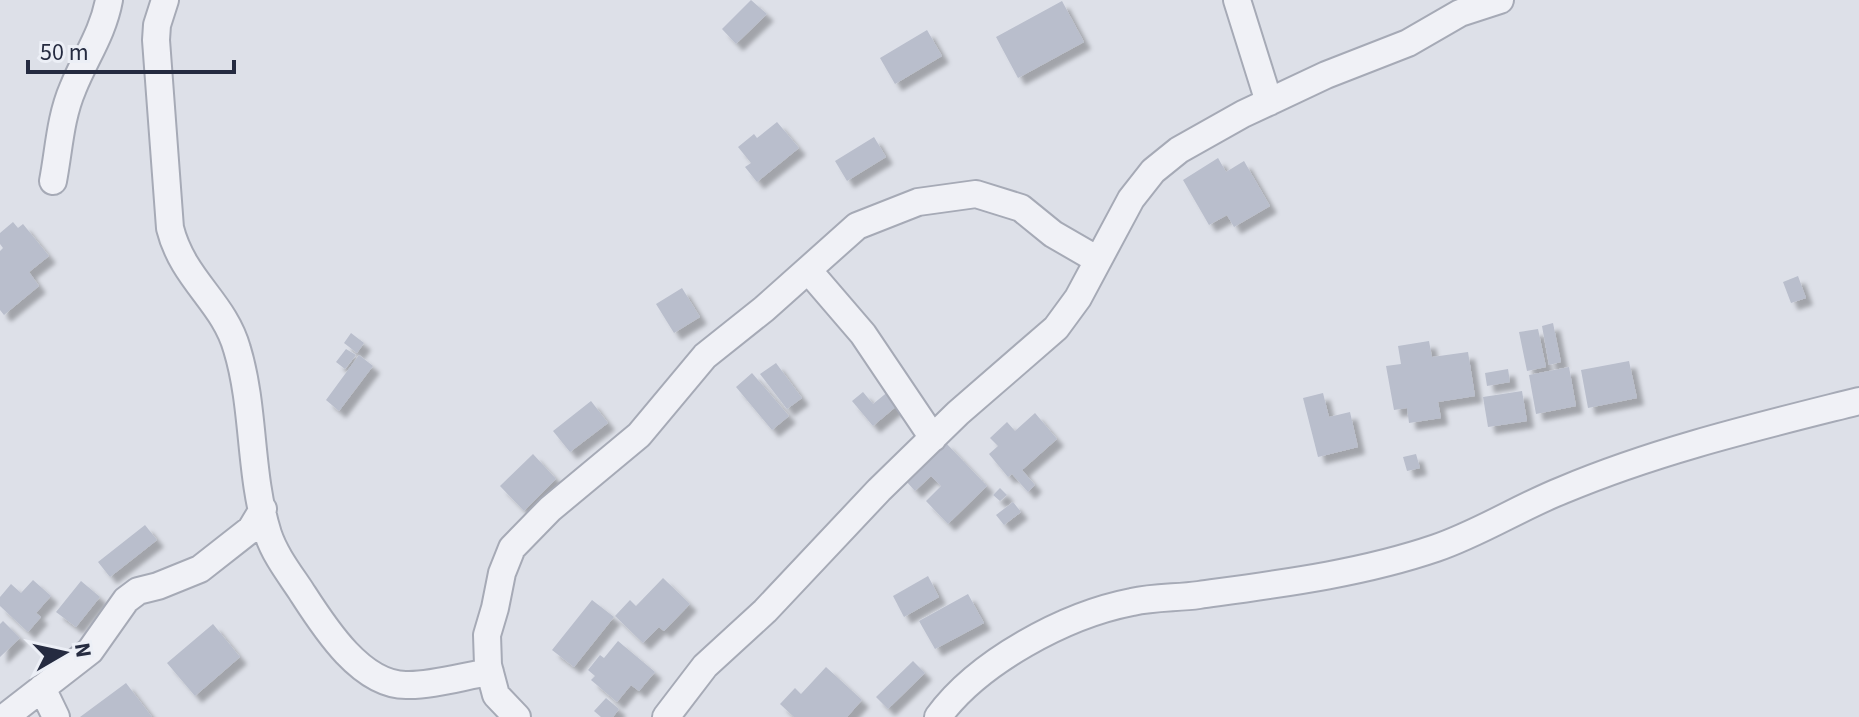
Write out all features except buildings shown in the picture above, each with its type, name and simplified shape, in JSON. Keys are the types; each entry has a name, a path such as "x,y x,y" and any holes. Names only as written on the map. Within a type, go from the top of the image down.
{"street":[{"path":"53,181 61,123 73,88 101,33 109,0"},
{"path":"165,0 156,40 170,228 175,250 184,266 219,312 235,342 244,373 249,434 263,509 277,555 343,650 370,672 389,682 405,685 490,672"},
{"path":"1237,0 1269,102"},
{"path":"666,717 721,649 765,611 879,490 958,413 1056,328 1078,298 1131,199 1153,171 1179,150 1269,102 1326,75 1408,43 1460,13 1500,0"},
{"path":"517,717 496,695 490,672 487,635 502,573 512,548 550,509 639,435 705,356 857,226 918,202 976,194 1021,208 1053,234 1098,260"},
{"path":"808,270 863,334 933,438"},
{"path":"938,717 954,695 986,670 1058,628 1099,611 1132,602 1283,583 1376,565 1438,547 1564,489 1653,458 1859,401"},
{"path":"5,717 90,651 126,600 138,591 200,569 251,529 263,509"},
{"path":"42,688 56,717"}]}
